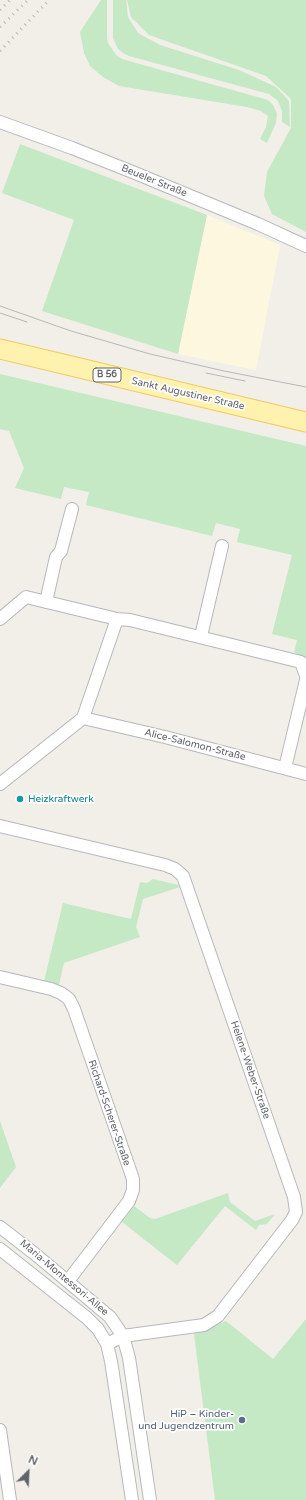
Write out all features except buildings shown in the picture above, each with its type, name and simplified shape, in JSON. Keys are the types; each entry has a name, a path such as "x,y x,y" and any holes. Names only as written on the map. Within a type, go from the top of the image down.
{"main road":[{"name":"Sankt Augustiner Straße","path":"0,349 306,422"}],"street":[{"name":"Beueler Straße","path":"0,122 72,148 251,221 306,246"},
{"path":"46,602 56,557 62,551 72,509"},
{"path":"200,636 222,546"},
{"path":"0,619 26,598 200,636 300,662 306,676"},
{"path":"0,784 83,718 117,619"},
{"path":"285,768 306,680"},
{"name":"Alice-Salomon-Straße","path":"83,718 165,737 306,774"},
{"name":"Helene-Weber-Straße","path":"0,826 165,865 175,869 183,876 294,1197 296,1212 292,1220 218,1316 204,1325 123,1336 107,1344"},
{"name":"Richard-Scherer-Straße","path":"0,978 51,989 61,993 69,999 74,1009 133,1179 133,1190 130,1201 68,1281"},
{"name":"Maria-Montessori-Allee","path":"0,1227 112,1318 123,1336 129,1358 150,1500"},
{"name":"Maria-Montessori-Allee","path":"0,1249 87,1318 98,1329 107,1344 111,1361 132,1500"},
{"path":"0,1430 10,1500"}],"shaded area":[{"path":"207,215 280,245 256,370 178,354"}],"green space":[{"path":"101,0 107,0 108,43 116,55 122,59 268,100 273,105 277,114 276,123 267,143 260,139 266,127 268,116 261,111 247,107 119,86 103,77 90,66 84,53 80,32"},
{"path":"113,0 126,0 128,17 138,33 160,45 239,70 276,87 289,101 290,127 282,122 282,111 278,101 269,94 129,56 123,53 118,49 113,38"},
{"path":"127,0 306,0 306,232 272,214 264,196 267,172 291,128 291,99 266,76 149,35 131,17"},
{"path":"20,144 207,215 178,354 42,311 74,220 2,193"},
{"path":"0,374 306,446 306,659 294,652 297,640 272,634 292,555 237,542 240,529 216,523 212,536 86,505 89,492 64,487 61,499 15,488 24,468 9,431 0,429"},
{"path":"153,879 179,885 180,887 143,899 136,927 140,937 64,963 59,985 44,981 63,903 131,919 140,882 147,883"},
{"path":"0,1121 16,1167 0,1188"},
{"path":"228,1193 230,1202 255,1221 275,1214 267,1224 259,1225 256,1230 225,1206 177,1265 122,1222 134,1206 150,1218 155,1219"},
{"path":"306,1319 306,1500 215,1500 194,1334 226,1321 273,1359"}],"tram line":[{"path":"0,306 71,331 150,354 224,371 306,387"},
{"path":"0,313 27,322"},
{"path":"206,373 245,381"}],"railway":[{"path":"0,10 10,0"},
{"path":"0,27 28,0"},
{"path":"0,51 49,0"}],"place":[{"name":"Heizkraftwerk","path":"20,799"},
{"name":"HiP – Kinder- und Jugendzentrum","path":"242,1420"}]}
